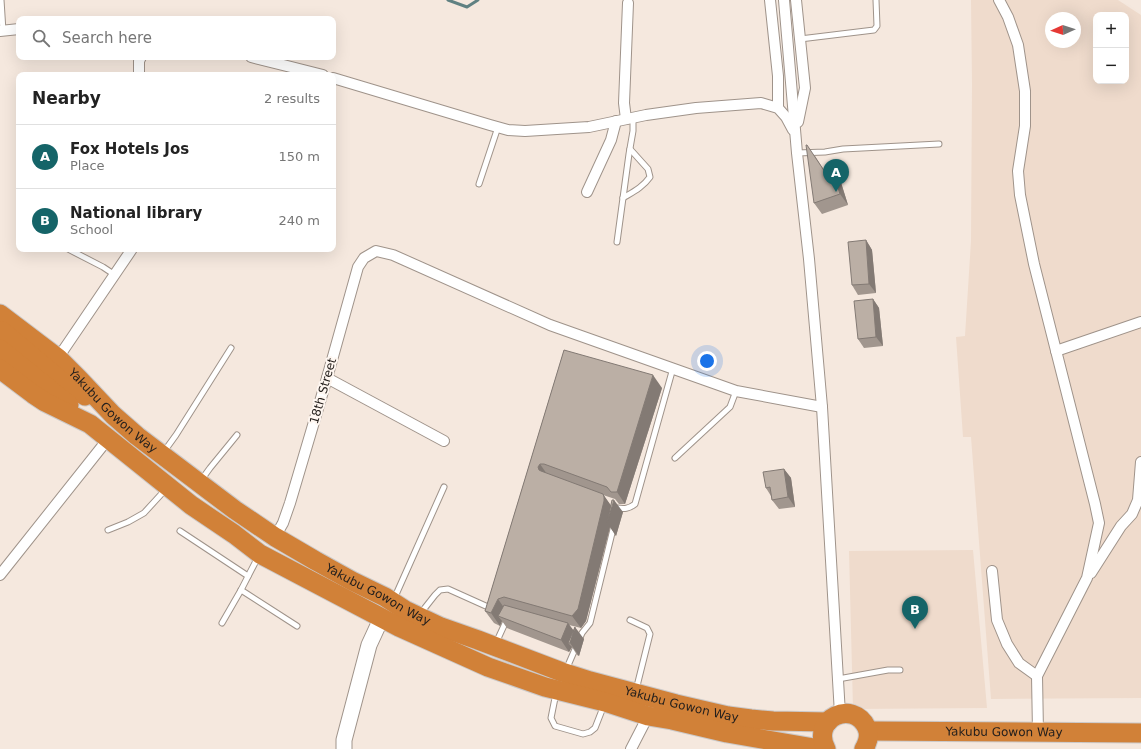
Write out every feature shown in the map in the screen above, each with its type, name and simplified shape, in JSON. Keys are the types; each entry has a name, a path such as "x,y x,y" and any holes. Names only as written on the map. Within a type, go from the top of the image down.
{"highway":[{"path":"0,311 8,328 63,382 113,415"},
{"name":"Yakubu Gowon Way","path":"0,314 8,328 58,358 113,415 137,436 199,484 275,537 405,610 441,627 495,646 561,682 605,702 648,716 727,733 820,749"},
{"path":"0,348 90,424"},
{"name":"Yakubu Gowon Way","path":"0,369 46,402 90,424 191,505 234,534 260,554 381,619 488,667 561,682 590,682 683,706 751,720 773,721 834,718 847,713 860,719 865,724 868,731 1141,733"},
{"path":"826,749 823,733 834,718"},
{"path":"864,749 867,745 868,731"}],"street":[{"path":"770,0 778,76 778,108"},
{"path":"784,0 822,407 838,679 834,718"},
{"path":"796,0 805,88 796,133"},
{"path":"999,0 1008,16 1018,45 1025,91 1025,126 1018,171 1020,195 1034,264 1099,523 1087,578"},
{"path":"628,3 624,103 630,118"},
{"path":"1,31 16,29"},
{"path":"139,60 139,72"},
{"path":"263,60 311,72"},
{"path":"336,79 508,130 525,131 589,127 646,115 696,108 761,103 778,108 786,117 796,133"},
{"path":"587,192 611,140 616,121"},
{"name":"18th Street","path":"275,537 283,523 290,503 358,267 364,258 376,251 393,255 550,325 673,368"},
{"path":"58,358 130,252"},
{"path":"1056,351 1141,322"},
{"path":"673,368 736,391 822,407"},
{"path":"327,378 444,441"},
{"path":"0,575 108,439"},
{"path":"1038,732 1037,676 1087,578 1121,526 1132,514 1138,500 1141,462"},
{"path":"992,571 997,620 1006,644 1019,663 1037,676"},
{"path":"344,749 344,740 369,645 381,619"},
{"path":"631,749 648,716"}],"lane":[{"path":"1,0 1,31"},
{"path":"800,39 874,30 877,26 876,0"},
{"path":"617,242 633,131 630,118"},
{"path":"479,184 498,127"},
{"path":"797,152 825,152 843,149 939,144"},
{"path":"623,198 646,183 650,177 648,169 630,149"},
{"path":"74,252 115,275"},
{"path":"162,455 231,348"},
{"path":"617,514 615,506 625,509 636,504 673,368"},
{"path":"675,458 730,407 736,391"},
{"path":"199,484 237,435"},
{"path":"108,530 128,522 144,513 168,487"},
{"path":"392,602 444,487"},
{"path":"605,702 595,728 590,732 583,734 556,726 550,718 561,682 582,633 590,623 615,522"},
{"path":"180,531 248,576"},
{"path":"222,623 260,554"},
{"path":"418,616 434,595 440,590 448,589 488,607"},
{"path":"241,590 297,626"},
{"path":"495,646 510,614"},
{"path":"630,620 647,628 650,634 635,693"},
{"path":"574,631 582,633"},
{"path":"838,679 888,670 900,670"}],"shaded area":[{"path":"971,0 1118,0 1141,15 1141,698 991,699 971,437 963,437 956,337 965,336 971,241"},
{"path":"973,550 987,708 853,709 849,551"}],"building":[{"path":"806,145 827,175 830,162 840,194 814,203"},
{"path":"866,240 869,284 852,285 848,242"},
{"path":"873,299 876,337 858,339 854,301"},
{"path":"564,350 653,375 617,492 611,492 607,487 544,464 540,464 538,467 541,471 603,494 604,497 578,609 572,616 504,597 498,599 491,613 485,611"},
{"path":"784,469 788,497 772,500 770,487 766,488 763,472"},
{"path":"612,500 614,500 607,523"},
{"path":"504,605 568,623 561,640 498,616"},
{"path":"575,627 570,643 568,643"}],"waterway":[{"path":"448,0 467,7 478,0"}],"place":[{"name":"Fox Hotels Jos","path":"836,192"},
{"name":"National library","path":"915,629"}]}
